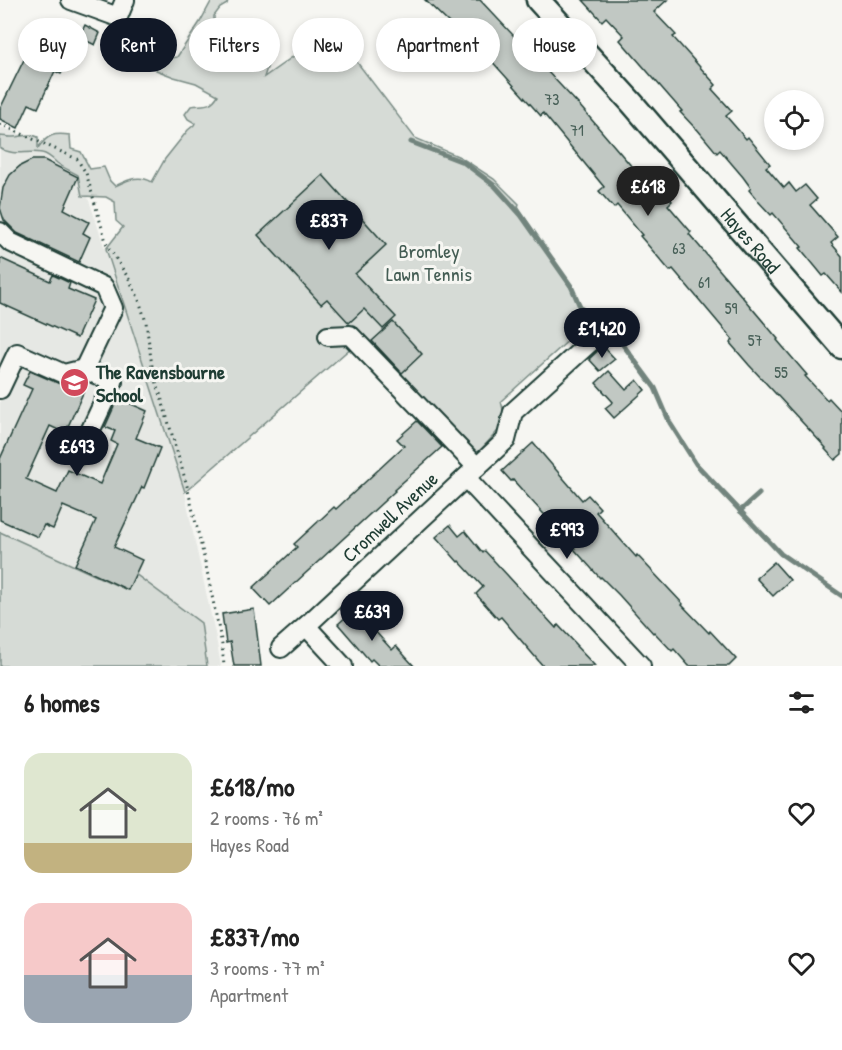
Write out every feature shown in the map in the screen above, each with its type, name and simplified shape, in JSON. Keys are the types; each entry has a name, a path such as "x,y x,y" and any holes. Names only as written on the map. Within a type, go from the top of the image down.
{"main road":[{"name":"Hayes Road","path":"538,0 632,103 842,347"}],"street":[{"path":"71,0 117,16 126,0"},
{"path":"5,237 104,287 113,308 84,369"},
{"path":"328,336 350,335 641,666"},
{"name":"Cromwell Avenue","path":"281,648 506,440 513,412 596,337"},
{"path":"0,389 17,352 64,374 84,369 112,382 79,455"},
{"path":"306,626 343,666"}],"path":[{"path":"0,124 77,159 86,173 107,245 138,297 146,322 152,366 187,486 206,566 224,666"}],"shaded area":[{"name":"The Ravensbourne School","path":"0,127 22,135 69,159 80,173 185,492 221,666 0,666"}],"green space":[{"path":"212,0 228,0 214,18 202,18"},
{"name":"Bromley Lawn Tennis","path":"189,39 189,72 266,72 264,77 271,72 280,72 280,66 292,57 292,72 364,71 415,138 460,157 494,179 519,204 518,207 591,320 501,401 506,422 474,457 360,340 185,492 106,249 123,227 116,221 115,202 106,197 82,196 78,175 44,154 15,153 0,148 0,136 35,136 38,137 38,148 52,136 70,135 71,149 81,152 90,169 104,167 110,181 115,186 138,178 152,182 165,159 194,125 195,123 185,114 191,106 209,104 218,95 196,83 161,72 177,72 177,57"},
{"path":"0,532 127,590 135,574 201,623 207,666 0,666"}],"building":[{"path":"425,0 480,0 497,18 444,18"},
{"path":"583,0 667,0 654,12 676,35 673,37 716,85 712,89 732,111 726,116 746,139 748,137 770,164 766,167 784,188 789,183 796,192 805,185 817,199 810,205 838,237 831,243 842,256 842,292 826,274 823,276 773,213 771,215 758,201 749,190 751,188 743,177 720,150 717,153 680,112 682,111 620,40 624,36 606,17 602,21"},
{"path":"500,21 512,34 512,72 548,72 639,175 637,177 655,197 663,190 672,201 668,205 691,232 689,234 778,339 807,375 805,376 827,400 829,398 842,412 842,454 835,460 749,365 730,343 733,340 673,269 670,271 617,205 614,208 599,191 604,187 543,113 541,116 500,70"},
{"path":"88,27 100,33 95,45 88,42"},
{"path":"18,72 55,72 38,108 29,104 18,128 0,119 0,109"},
{"path":"32,160 44,160 78,177 64,209 89,222 83,233 90,237 79,262 17,233 4,220 0,208 3,188 10,175 20,166"},
{"path":"323,175 386,245 355,274 396,317 383,329 364,309 349,323 327,299 321,304 258,235"},
{"path":"0,258 50,281 53,275 70,283 68,289 94,300 77,338 0,303"},
{"path":"393,322 422,354 402,373 372,341"},
{"path":"603,346 615,359 600,371 589,359"},
{"path":"30,371 60,384 67,385 81,381 87,384 65,433 50,426 26,479 57,493 68,470 100,484 117,444 111,441 115,431 105,427 118,398 147,411 136,438 160,448 144,488 142,487 114,547 142,560 128,590 75,565 96,520 63,506 53,529 44,525 38,537 0,520 0,459 32,389 23,385"},
{"path":"609,371 626,390 637,380 645,390 614,418 605,408 613,402 596,383"},
{"path":"417,421 442,447 270,606 253,588 297,547 294,544 334,507 336,509 404,446 397,439"},
{"path":"533,443 582,500 588,495 600,508 596,512 636,557 637,555 682,605 736,659 729,666 689,666 674,649 672,651 653,633 619,595 600,578 513,480 511,481 502,471"},
{"path":"450,525 459,536 465,531 483,553 485,551 556,628 558,625 595,666 543,666 501,617 498,619 476,594 483,587 436,537"},
{"path":"774,562 790,580 773,596 756,578"},
{"path":"254,609 261,666 234,666 230,642 226,643 222,614"},
{"path":"355,609 392,650 396,646 414,666 379,666 372,659 370,661 338,624"}],"waterway":[{"path":"411,142 463,162 495,186 521,215 571,286 589,327 621,342 655,388 670,423 696,464 781,554 842,596"},
{"path":"740,511 759,494"}],"place":[{"name":"The Ravensbourne School","path":"75,383"}]}
